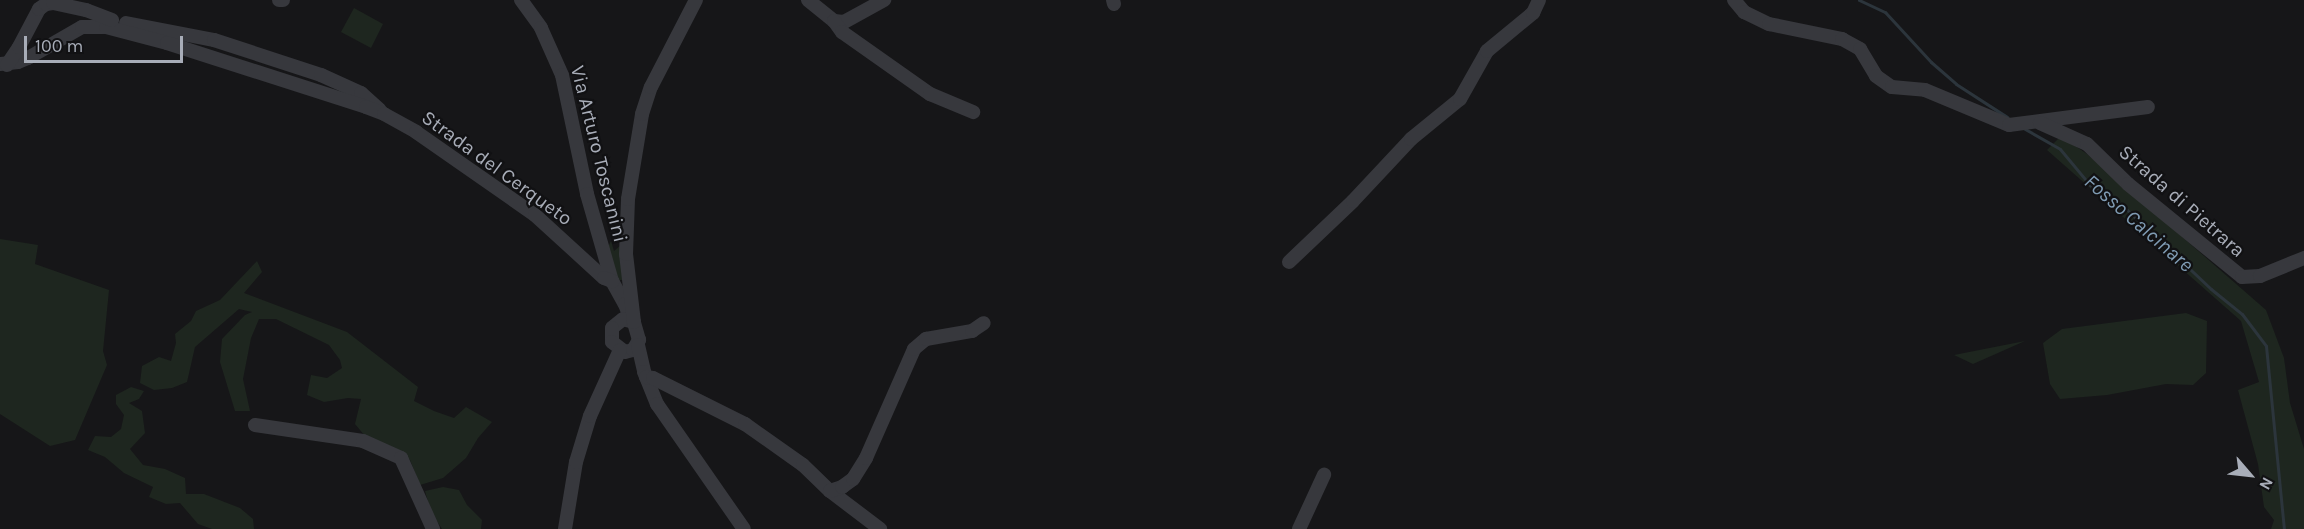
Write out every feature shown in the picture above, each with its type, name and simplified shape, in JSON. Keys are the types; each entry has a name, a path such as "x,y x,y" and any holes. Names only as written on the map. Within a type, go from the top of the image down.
{"street":[{"name":"Via Arturo Toscanini","path":"521,0 541,28 562,75 587,194 624,316"},
{"path":"696,0 651,87 642,114 628,199 626,254 631,290 624,316 610,337 645,374 745,424 803,465 830,491 880,529"},
{"path":"808,0 834,21 842,32 930,94 973,112"},
{"path":"834,21 844,22 884,0"},
{"path":"1289,262 1353,201 1411,139 1460,99 1486,51 1533,13 1539,0"},
{"name":"Strada di Pietrara","path":"1734,0 1744,12 1769,24 1842,39 1860,49 1876,76 1892,87 1925,90 2009,124 2039,123 2102,111 2148,107"},
{"name":"Strada del Cerqueto","path":"3,64 20,47 39,9 53,3 73,4 112,20 214,40 321,75 361,93 384,114 443,150 535,214 614,286"},
{"name":"Strada del Cerqueto","path":"3,64 28,58 75,30 97,26 112,20"},
{"name":"Strada del Cerqueto","path":"97,26 117,28 167,43 384,114"},
{"name":"Strada di Pietrara","path":"2039,123 2087,144 2128,183 2242,277 2260,276 2304,258"},
{"path":"624,316 631,290"},
{"path":"624,316 639,335 638,345 645,374 657,404 744,529"},
{"path":"830,491 842,487 854,478 866,458 914,349 926,339 972,331 984,323"},
{"path":"565,529 576,462 590,416 622,351 638,345"},
{"path":"255,425 363,441 401,458 433,529"},
{"path":"1299,529 1324,475"}],"shaded area":[{"path":"354,8 383,24 371,48 341,32"},
{"path":"2061,136 2087,154 2266,310 2284,358 2290,403 2304,449 2304,529 2271,529 2274,520 2264,507 2258,464 2238,390 2259,382 2241,321 2047,150"},
{"path":"0,239 38,245 35,264 109,290 103,351 107,365 75,440 50,446 0,414"},
{"path":"611,241 614,251 621,245 626,280 616,280 606,251"},
{"path":"257,261 262,272 244,293 347,332 418,387 414,401 454,418 466,407 492,422 478,438 466,458 443,478 420,485 410,460 394,448 365,436 355,424 361,399 348,398 324,402 307,395 311,375 327,378 342,368 340,360 329,345 276,319 259,319 251,338 243,379 250,411 235,411 220,362 222,339 245,315 252,312 239,309 195,347 187,382 172,388 154,390 140,383 142,366 159,357 171,361 176,343 175,334 191,321 196,311 220,300"},
{"path":"2186,313 2207,321 2206,373 2193,385 2166,384 2107,395 2060,399 2050,384 2043,343 2062,329"},
{"path":"2025,341 1973,364 1954,355"},
{"path":"131,387 144,391 139,399 129,403 142,411 145,433 130,449 143,465 165,469 185,478 186,494 204,494 240,508 253,519 254,529 212,529 198,524 180,503 166,504 149,497 153,487 124,473 105,457 88,450 95,436 111,437 121,429 124,415 116,404 116,395"},
{"path":"443,487 459,490 467,505 482,520 481,529 442,529 431,512 425,491"}],"waterway":[{"name":"Fosso Calcinare","path":"1859,0 1885,12 1931,62 1956,84 2007,117"},
{"name":"Fosso Calcinare","path":"2025,129 2060,149 2090,185 2123,206 2211,289 2242,314 2266,346 2284,529"}]}
